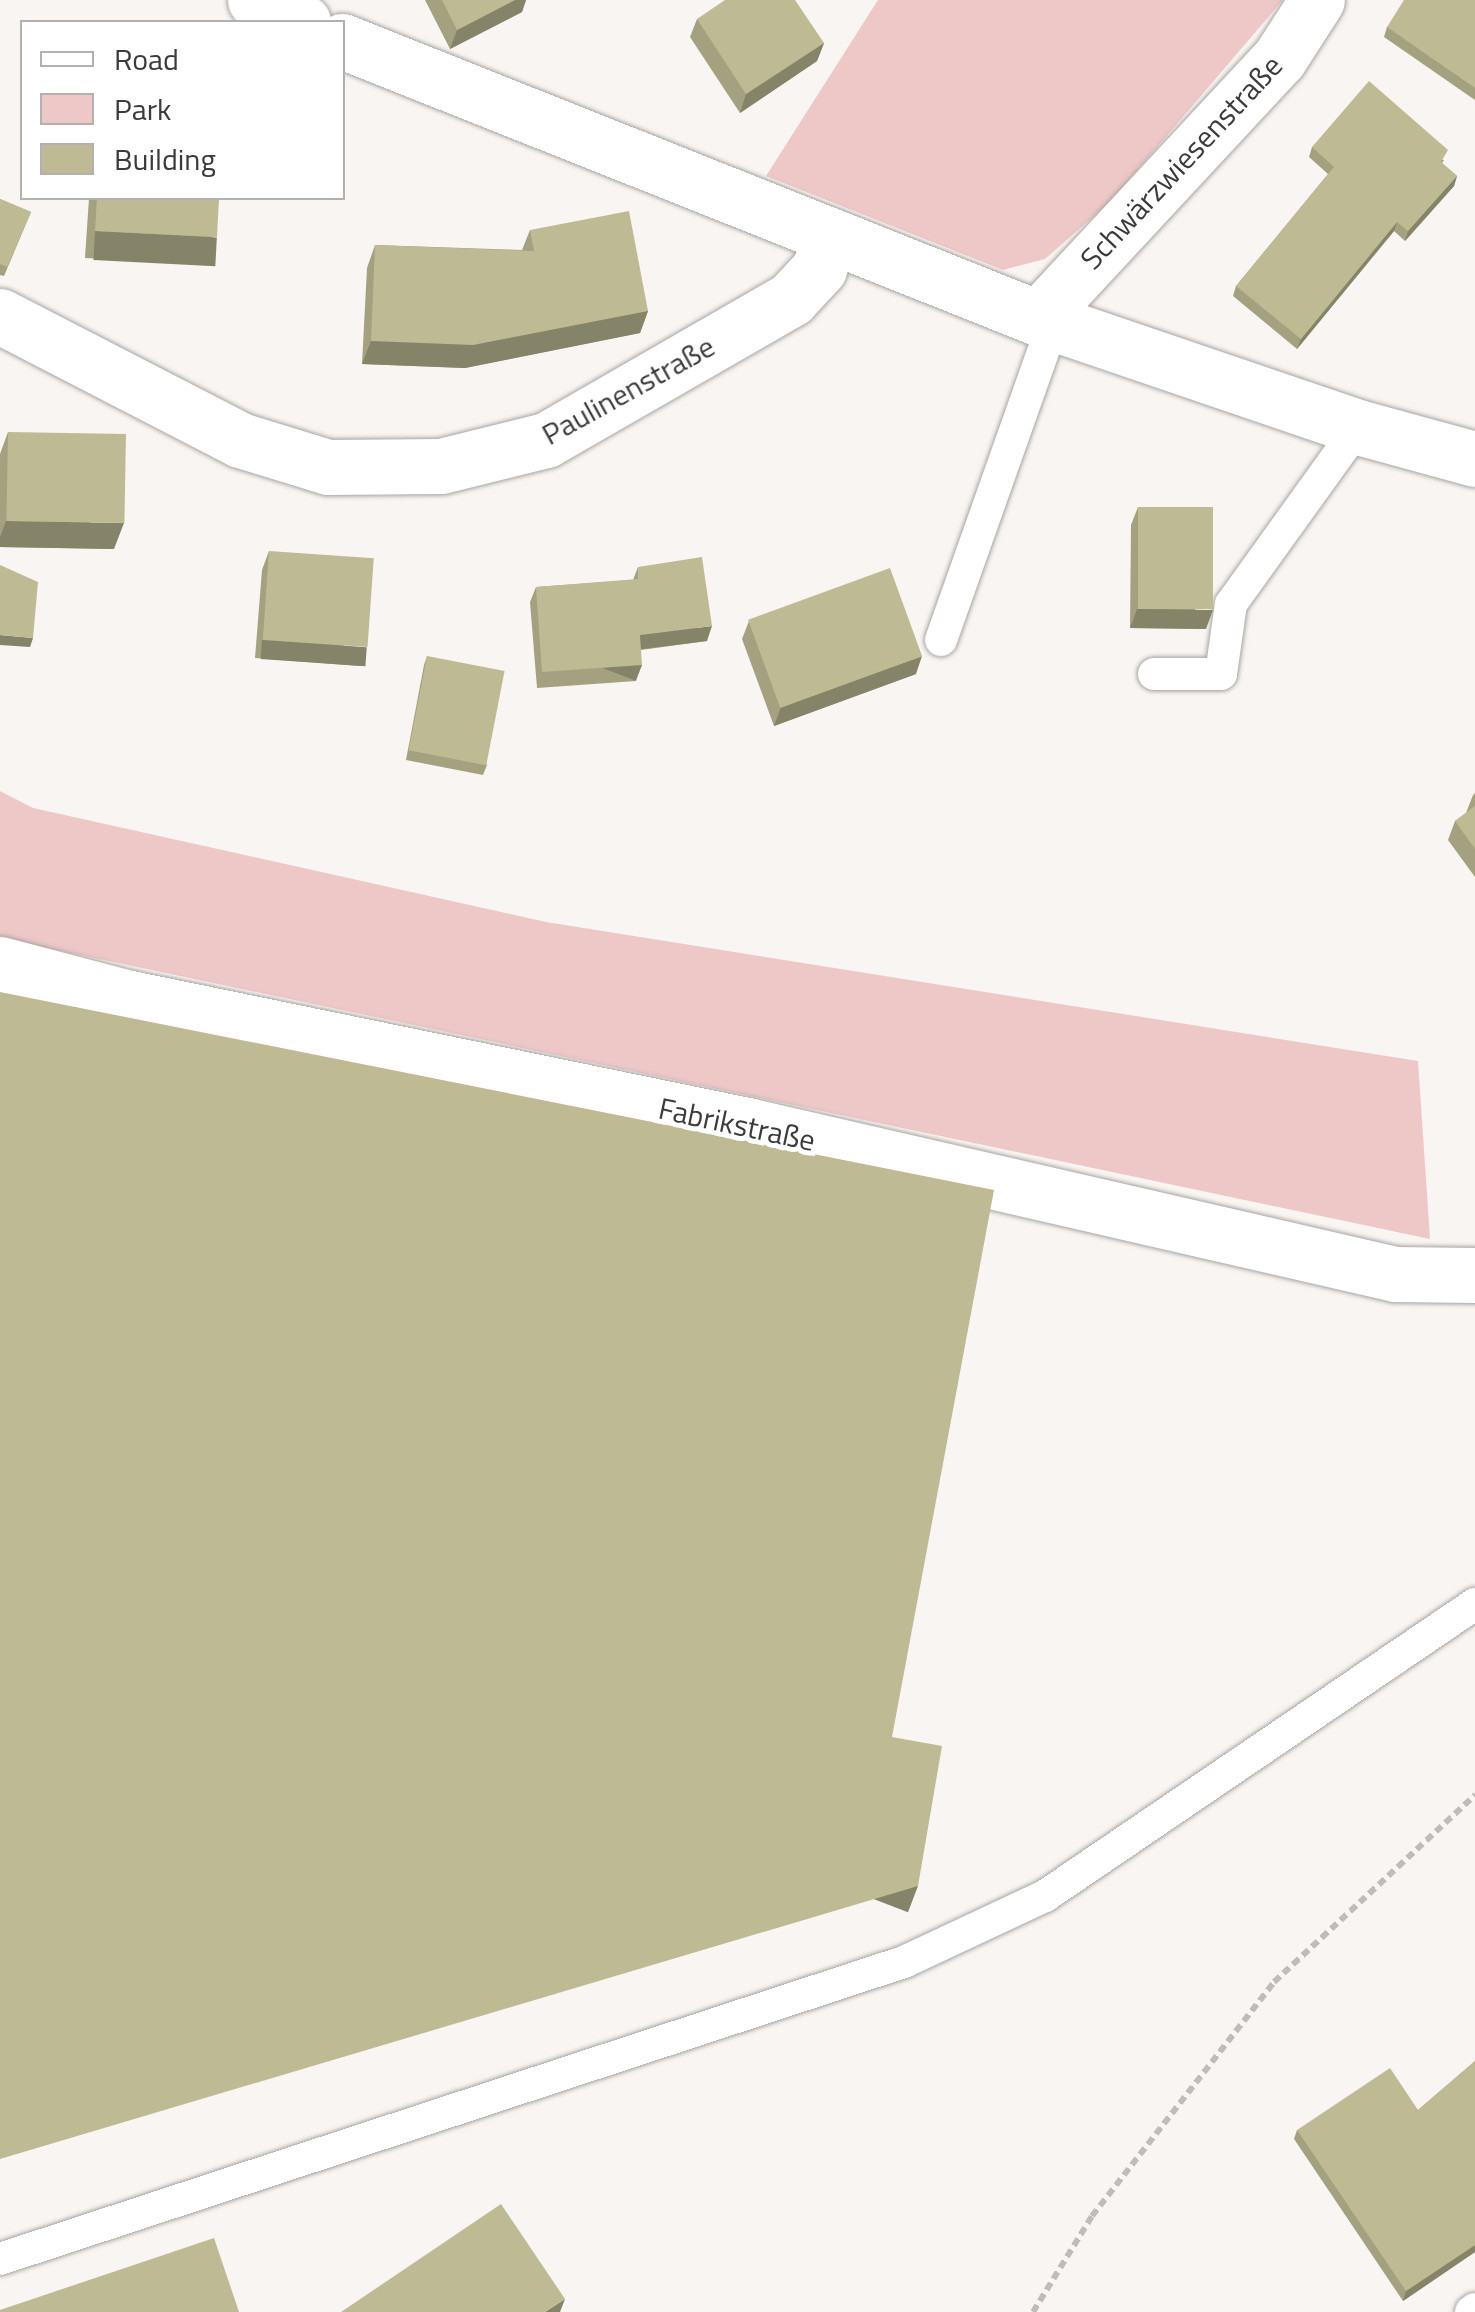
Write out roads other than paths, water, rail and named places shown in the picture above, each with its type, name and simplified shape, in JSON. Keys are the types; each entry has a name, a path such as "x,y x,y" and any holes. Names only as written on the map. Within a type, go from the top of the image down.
{"street":[{"path":"255,0 299,20"},
{"name":"Schwärzwiesenstraße","path":"1046,321 1279,59 1317,0"},
{"path":"345,42 830,239 1046,321 1358,427 1475,460"},
{"name":"Paulinenstraße","path":"0,316 240,440 328,467 441,466 546,440 774,308 819,269 830,239"},
{"name":"Fabrikstraße","path":"0,964 130,998 747,1125 1395,1274 1475,1275"}],"lane":[{"path":"941,640 1046,321"},
{"path":"1154,674 1221,674 1231,604 1358,427"},
{"path":"0,2259 904,1962 1045,1896 1475,1604"}]}
